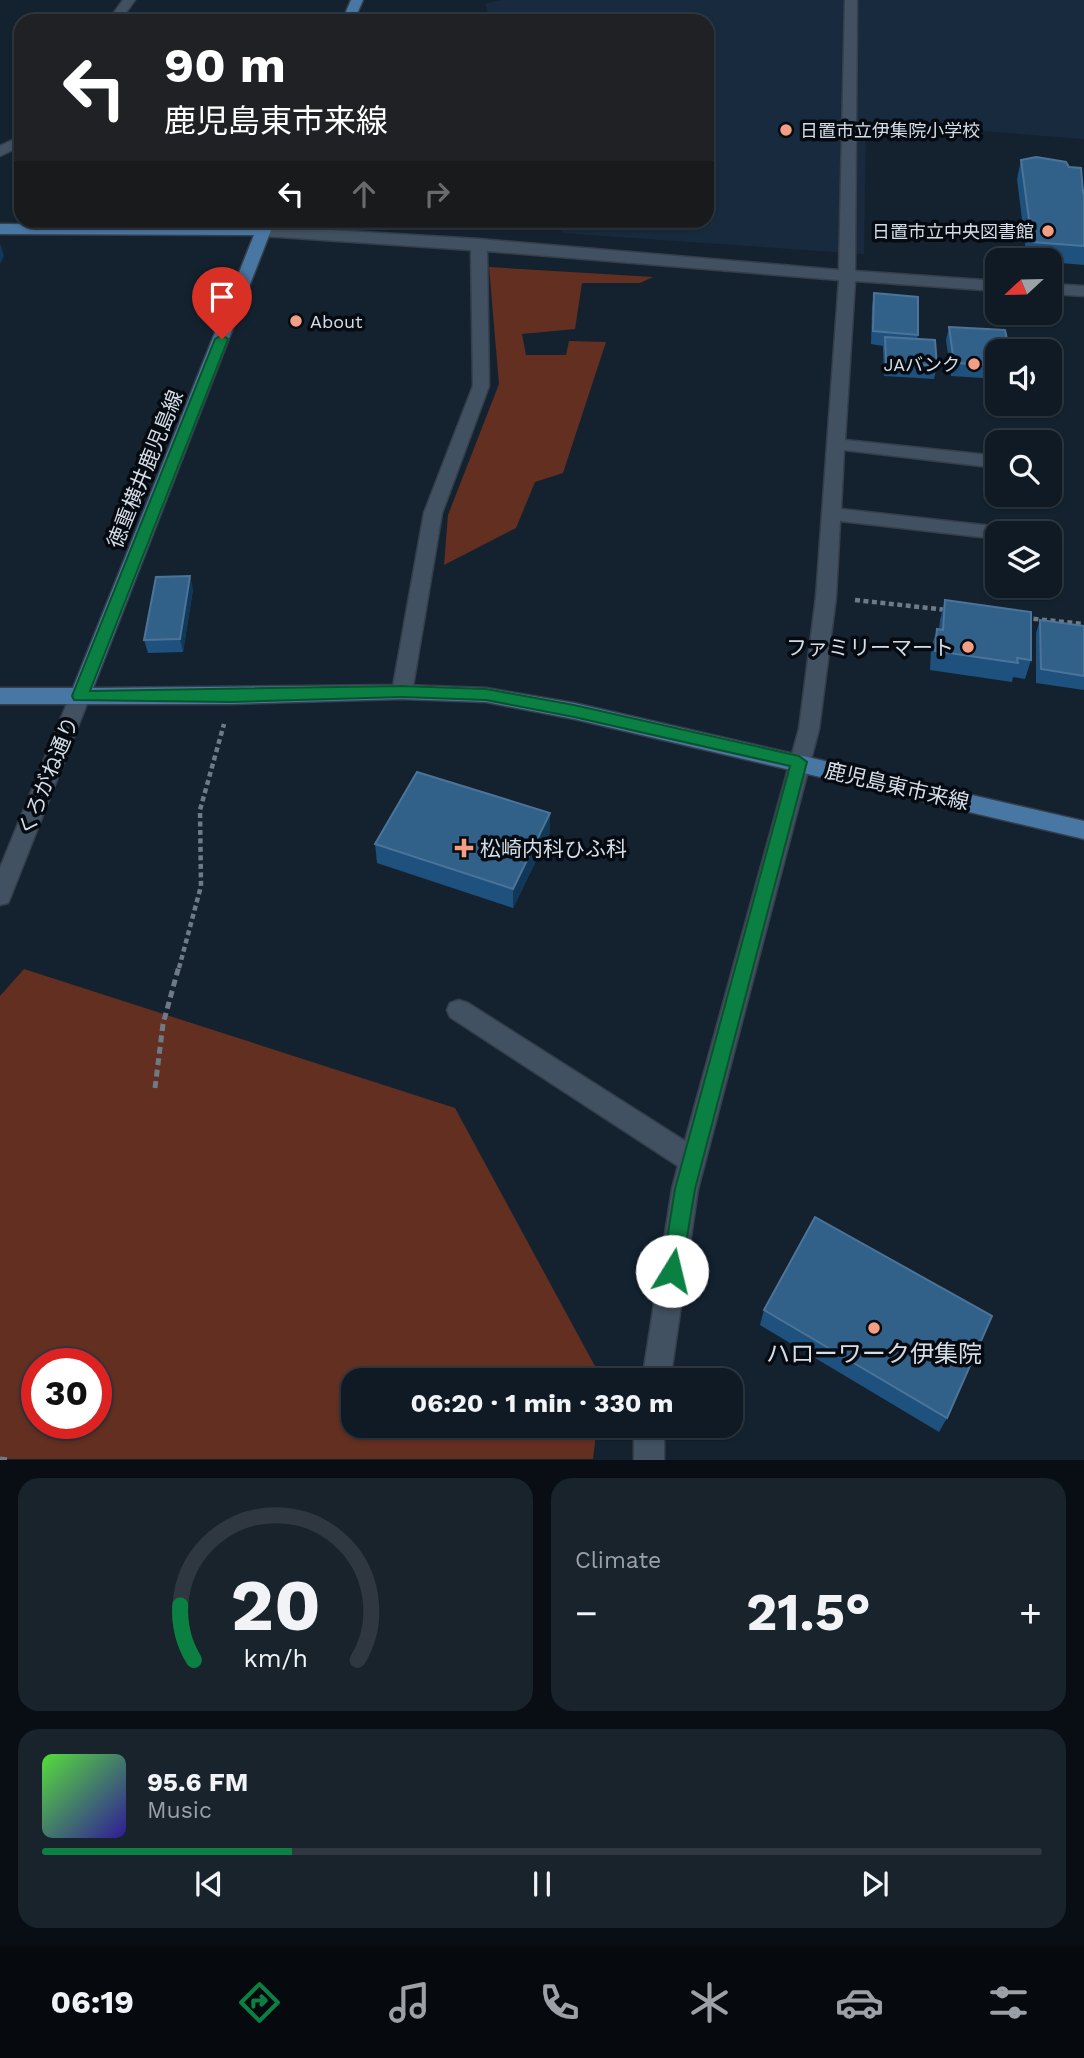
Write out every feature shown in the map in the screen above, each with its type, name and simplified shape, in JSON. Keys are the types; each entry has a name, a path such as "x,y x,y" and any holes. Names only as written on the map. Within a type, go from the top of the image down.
{"main road":[{"path":"0,229 89,228"},
{"name":"徳重横井鹿児島線","path":"80,696 265,228"},
{"name":"鹿児島東市来線","path":"0,696 232,696 402,692 486,695 574,711 1084,830"}],"street":[{"path":"658,1368 685,1189 808,729 826,597 847,276 851,0"},
{"path":"290,228 847,276 985,285"},
{"path":"402,692 433,513 481,386 479,244"},
{"path":"1062,290 1084,291"},
{"path":"836,444 985,461"},
{"path":"831,514 985,531"},
{"name":"くろがね通り","path":"0,896 80,696"},
{"path":"459,1010 692,1161"},
{"path":"649,1438 649,1460"}],"path":[{"path":"826,597 948,610"},
{"path":"1016,617 1084,624"},
{"path":"155,1088 163,1024 201,886 200,810 232,696"},
{"path":"0,1459 10,1460"}],"shaded area":[{"name":"日置市立伊集院小学校","path":"501,0 1084,0 1084,139 866,122 864,254 561,233 563,228 714,228 714,14 489,14 485,4"},
{"path":"489,267 653,277 640,283 582,283 575,329 522,334 526,355 566,355 569,341 606,342 563,473 535,482 516,528 444,565 448,515 499,384"},
{"path":"24,969 455,1108 596,1368 341,1368 341,1438 596,1438 593,1459 0,1459 0,996"}],"building":[{"path":"1036,157 1066,162 1069,167 1081,168 1084,191 1084,246 1032,242 1021,160"},
{"path":"874,293 918,297 918,335 873,331"},
{"path":"949,327 1005,330 1007,339 985,339 985,364 954,363"},
{"path":"885,337 935,340 937,366 886,362"},
{"path":"190,576 180,639 144,640 156,577"},
{"path":"945,600 1031,612 1031,660 1017,658 1018,663 935,651 937,629 943,630"},
{"path":"1040,620 1084,626 1084,676 1041,669"},
{"name":"松崎内科ひふ科","path":"417,772 550,813 513,889 375,844"},
{"path":"815,1217 992,1316 947,1418 764,1310"}],"place":[{"name":"日置市立伊集院小学校","path":"786,130"},
{"name":"日置市立中央図書館","path":"1048,231"},
{"name":"About","path":"296,321"},
{"name":"JAバンク","path":"974,364"},
{"name":"ファミリーマート","path":"968,647"},
{"name":"松崎内科ひふ科","path":"464,848"},
{"name":"ハローワーク伊集院","path":"874,1328"}],"route":[{"path":"222,339 80,696 402,692 486,695 574,711 799,762 685,1189 672,1271"}]}
